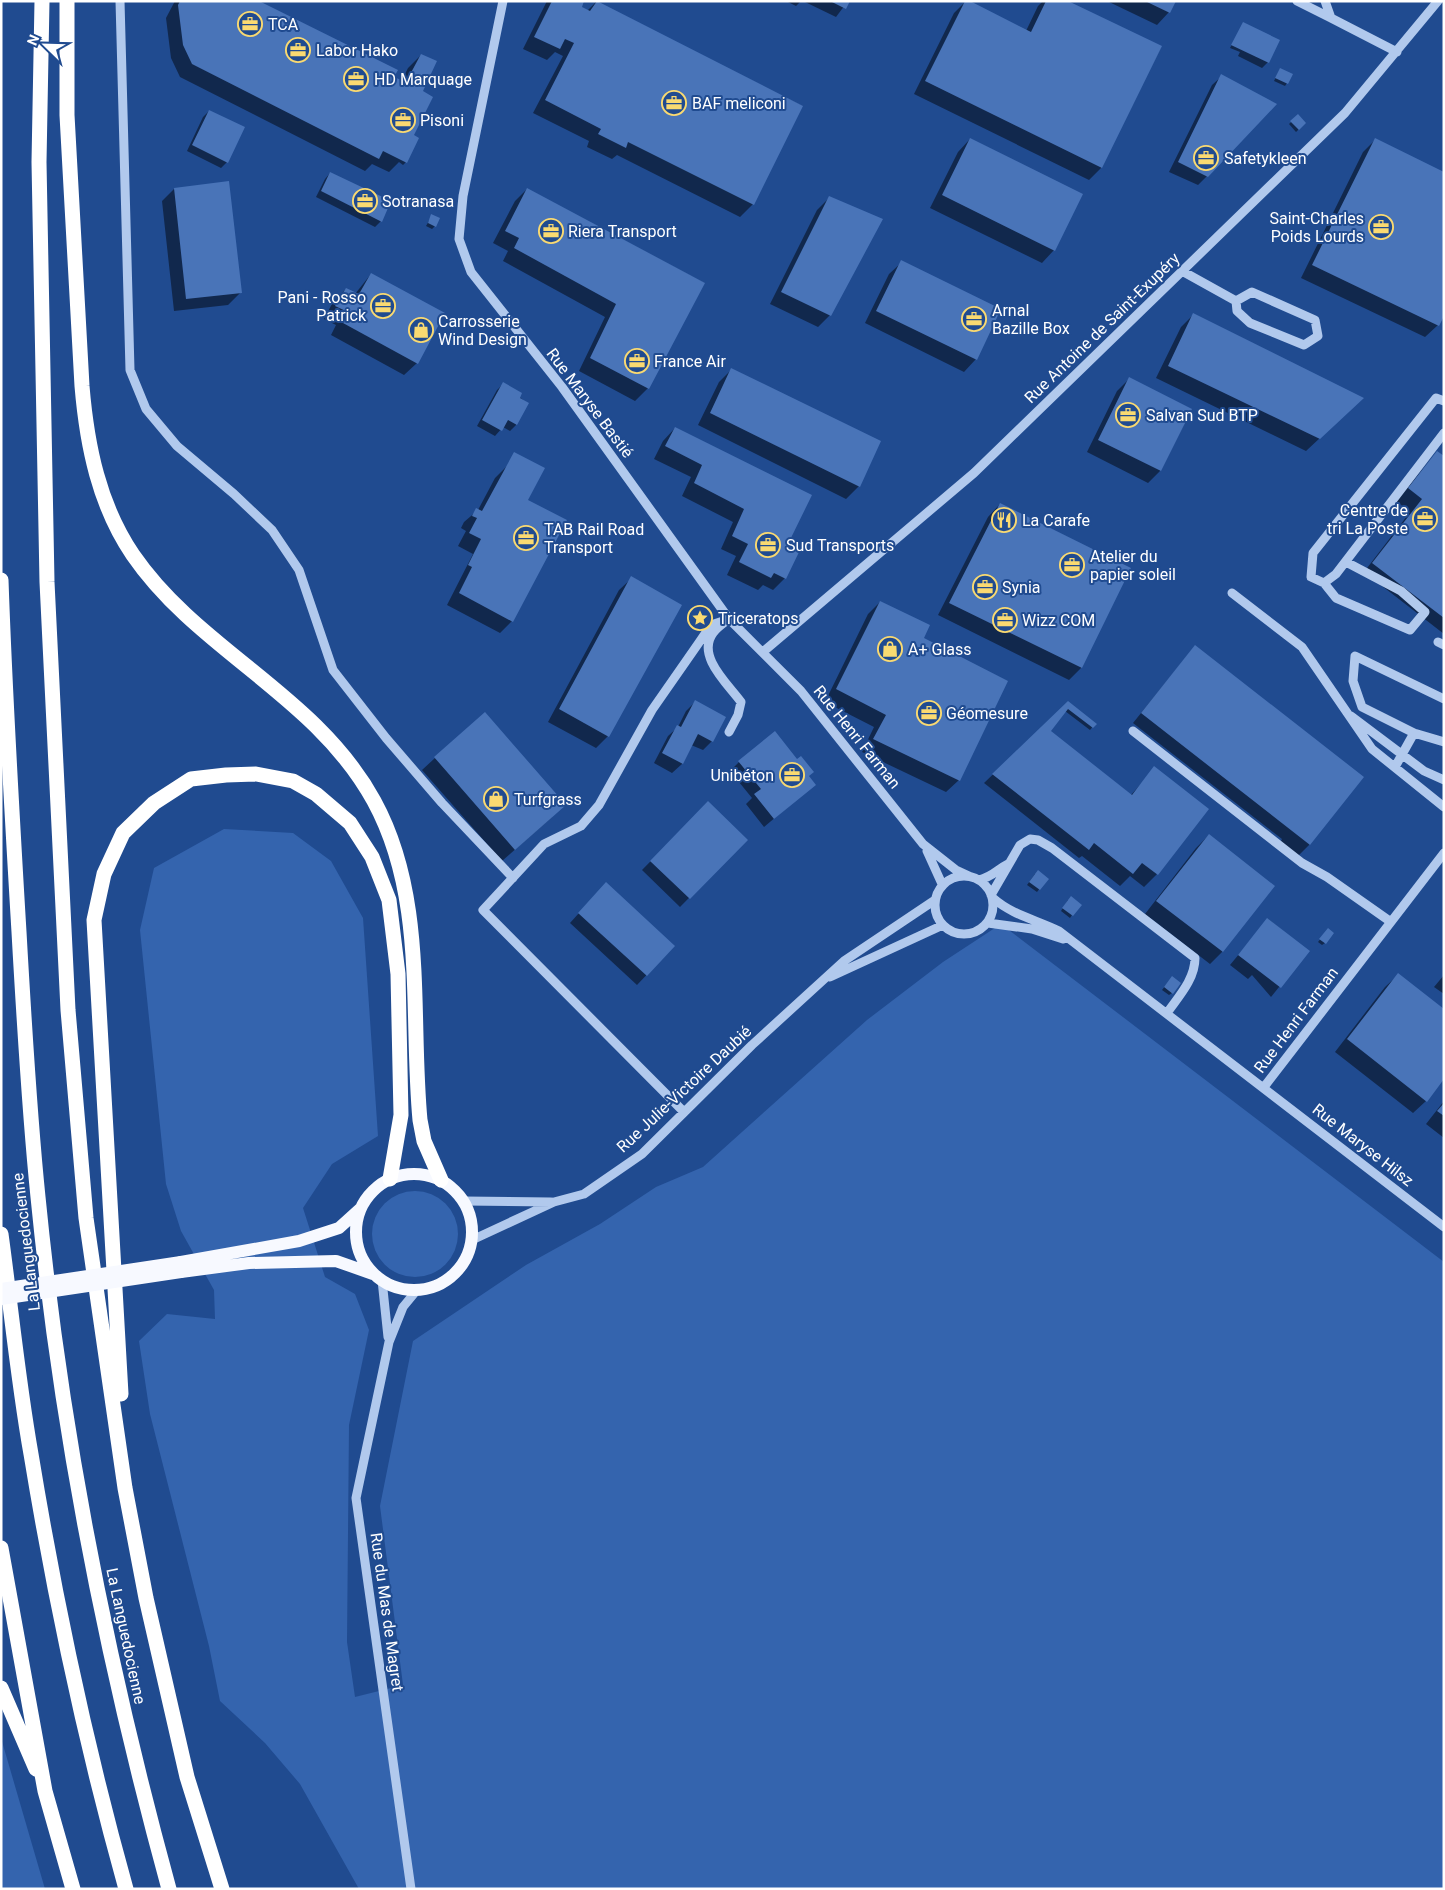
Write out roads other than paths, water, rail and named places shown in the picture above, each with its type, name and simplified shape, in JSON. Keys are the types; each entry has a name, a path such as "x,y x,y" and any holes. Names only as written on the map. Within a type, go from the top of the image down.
{"highway":[{"path":"42,1 39,162 47,582 68,1010 86,1218 125,1488 187,1777 222,1889"},
{"path":"67,1 67,115 82,386 86,428 95,474 122,538 148,574 184,612 287,698 327,736 360,777 384,820 398,858 411,928 420,1120 424,1141 441,1180"},
{"name":"La Languedocienne","path":"1,580 28,1084 38,1199 53,1322 89,1548 131,1743 169,1889"},
{"path":"125,1488 110,1173 94,920 104,874 123,833 154,803 191,779 256,774 293,781 316,794 350,823 372,857 389,900 398,974 401,1116 390,1179"},
{"name":"La Languedocienne","path":"1,1234 30,1453 57,1598 96,1776 126,1889"},
{"path":"1,1548 45,1791 73,1889"},
{"path":"1,1688 45,1791"}],"main road":[{"path":"1,1289 181,1267 336,1261 378,1277 401,1289 417,1290 436,1286 453,1275 466,1259 472,1240 471,1220 464,1202 452,1188 441,1180 421,1174 405,1174 390,1179 368,1197 360,1209 339,1228 299,1241 181,1267 1,1299"},
{"path":"360,1209 356,1226 357,1244 363,1260 378,1277"}],"street":[{"path":"120,1 130,370 146,409 177,446 272,530 300,570 332,670 386,738 442,803 513,878"},
{"name":"Rue Maryse Bastié","path":"503,1 463,196 459,239 470,272 562,387 729,619 764,651"},
{"path":"1297,1 1397,52"},
{"path":"1325,1 1331,18"},
{"name":"Rue Antoine de Saint-Exupéry","path":"764,651 974,473 1345,113 1438,1"},
{"path":"1182,271 1236,301"},
{"path":"1252,292 1314,320 1318,336 1304,345 1250,323 1237,311 1236,301 1252,292"},
{"path":"1346,562 1401,591 1425,612 1410,630 1336,598 1324,583 1312,577 1313,552 1436,398 1444,401"},
{"path":"1324,583 1336,574 1346,562 1444,433"},
{"path":"1232,592 1302,647 1372,749 1444,807"},
{"path":"684,1112 483,910 544,844 581,826 599,805 652,710 711,625 729,619"},
{"path":"729,619 713,633 708,646 711,662 741,702 738,715 729,732"},
{"name":"Rue Henri Farman","path":"764,651 801,691 924,844 956,870 970,876"},
{"path":"1444,699 1355,656 1353,681 1362,707 1414,732 1444,742"},
{"path":"1343,709 1424,771 1444,780"},
{"path":"1133,731 1302,863 1327,877 1390,922"},
{"path":"1395,767 1414,732"},
{"path":"992,897 986,886 979,880 970,876 951,878 942,884 935,900 938,918 952,932 961,935 980,930 988,923 992,911 992,897 1008,864 1020,845 1030,839 1038,840 1195,958 1195,969 1190,980 1167,1014"},
{"name":"Rue Henri Farman","path":"924,844 942,884"},
{"name":"Rue Henri Farman","path":"992,897 1013,912 1040,921 1059,931 1264,1087 1444,853"},
{"path":"979,880 994,875 1000,868 1008,864"},
{"name":"Rue Julie-Victoire Daubié","path":"472,1240 554,1202 584,1194 642,1154 844,961 935,900"},
{"name":"Rue Henri Farman","path":"988,923 1032,929 1073,943"},
{"name":"Rue Julie-Victoire Daubié","path":"823,980 943,925"},
{"name":"Rue Maryse Hilsz","path":"1264,1087 1444,1227"},
{"name":"Rue Julie-Victoire Daubié","path":"464,1202 554,1202"},
{"name":"Rue du Mas de Magret","path":"378,1277 389,1342"},
{"name":"Rue du Mas de Magret","path":"411,1889 356,1498 389,1342 401,1312 417,1290"}],"place":[{"name":"TCA","path":"250,24"},
{"name":"Labor Hako","path":"298,50"},
{"name":"HD Marquage","path":"356,79"},
{"name":"BAF meliconi","path":"674,103"},
{"name":"Pisoni","path":"403,120"},
{"name":"Safetykleen","path":"1206,158"},
{"name":"Sotranasa","path":"365,201"},
{"name":"Saint-Charles Poids Lourds","path":"1381,227"},
{"name":"Riera Transport","path":"551,231"},
{"name":"Pani - Rosso Patrick","path":"383,306"},
{"name":"Arnal Bazille Box","path":"974,319"},
{"name":"Carrosserie Wind Design","path":"421,330"},
{"name":"France Air","path":"637,361"},
{"name":"Salvan Sud BTP","path":"1128,415"},
{"name":"Centre de tri La Poste","path":"1425,519"},
{"name":"La Carafe","path":"1004,520"},
{"name":"TAB Rail Road Transport","path":"526,538"},
{"name":"Sud Transports","path":"768,545"},
{"name":"Atelier du papier soleil","path":"1072,565"},
{"name":"Synia","path":"985,587"},
{"name":"Triceratops","path":"700,618"},
{"name":"Wizz COM","path":"1005,620"},
{"name":"A+ Glass","path":"890,649"},
{"name":"Géomesure","path":"929,713"},
{"name":"Unibéton","path":"792,775"},
{"name":"Turfgrass","path":"496,799"}]}
